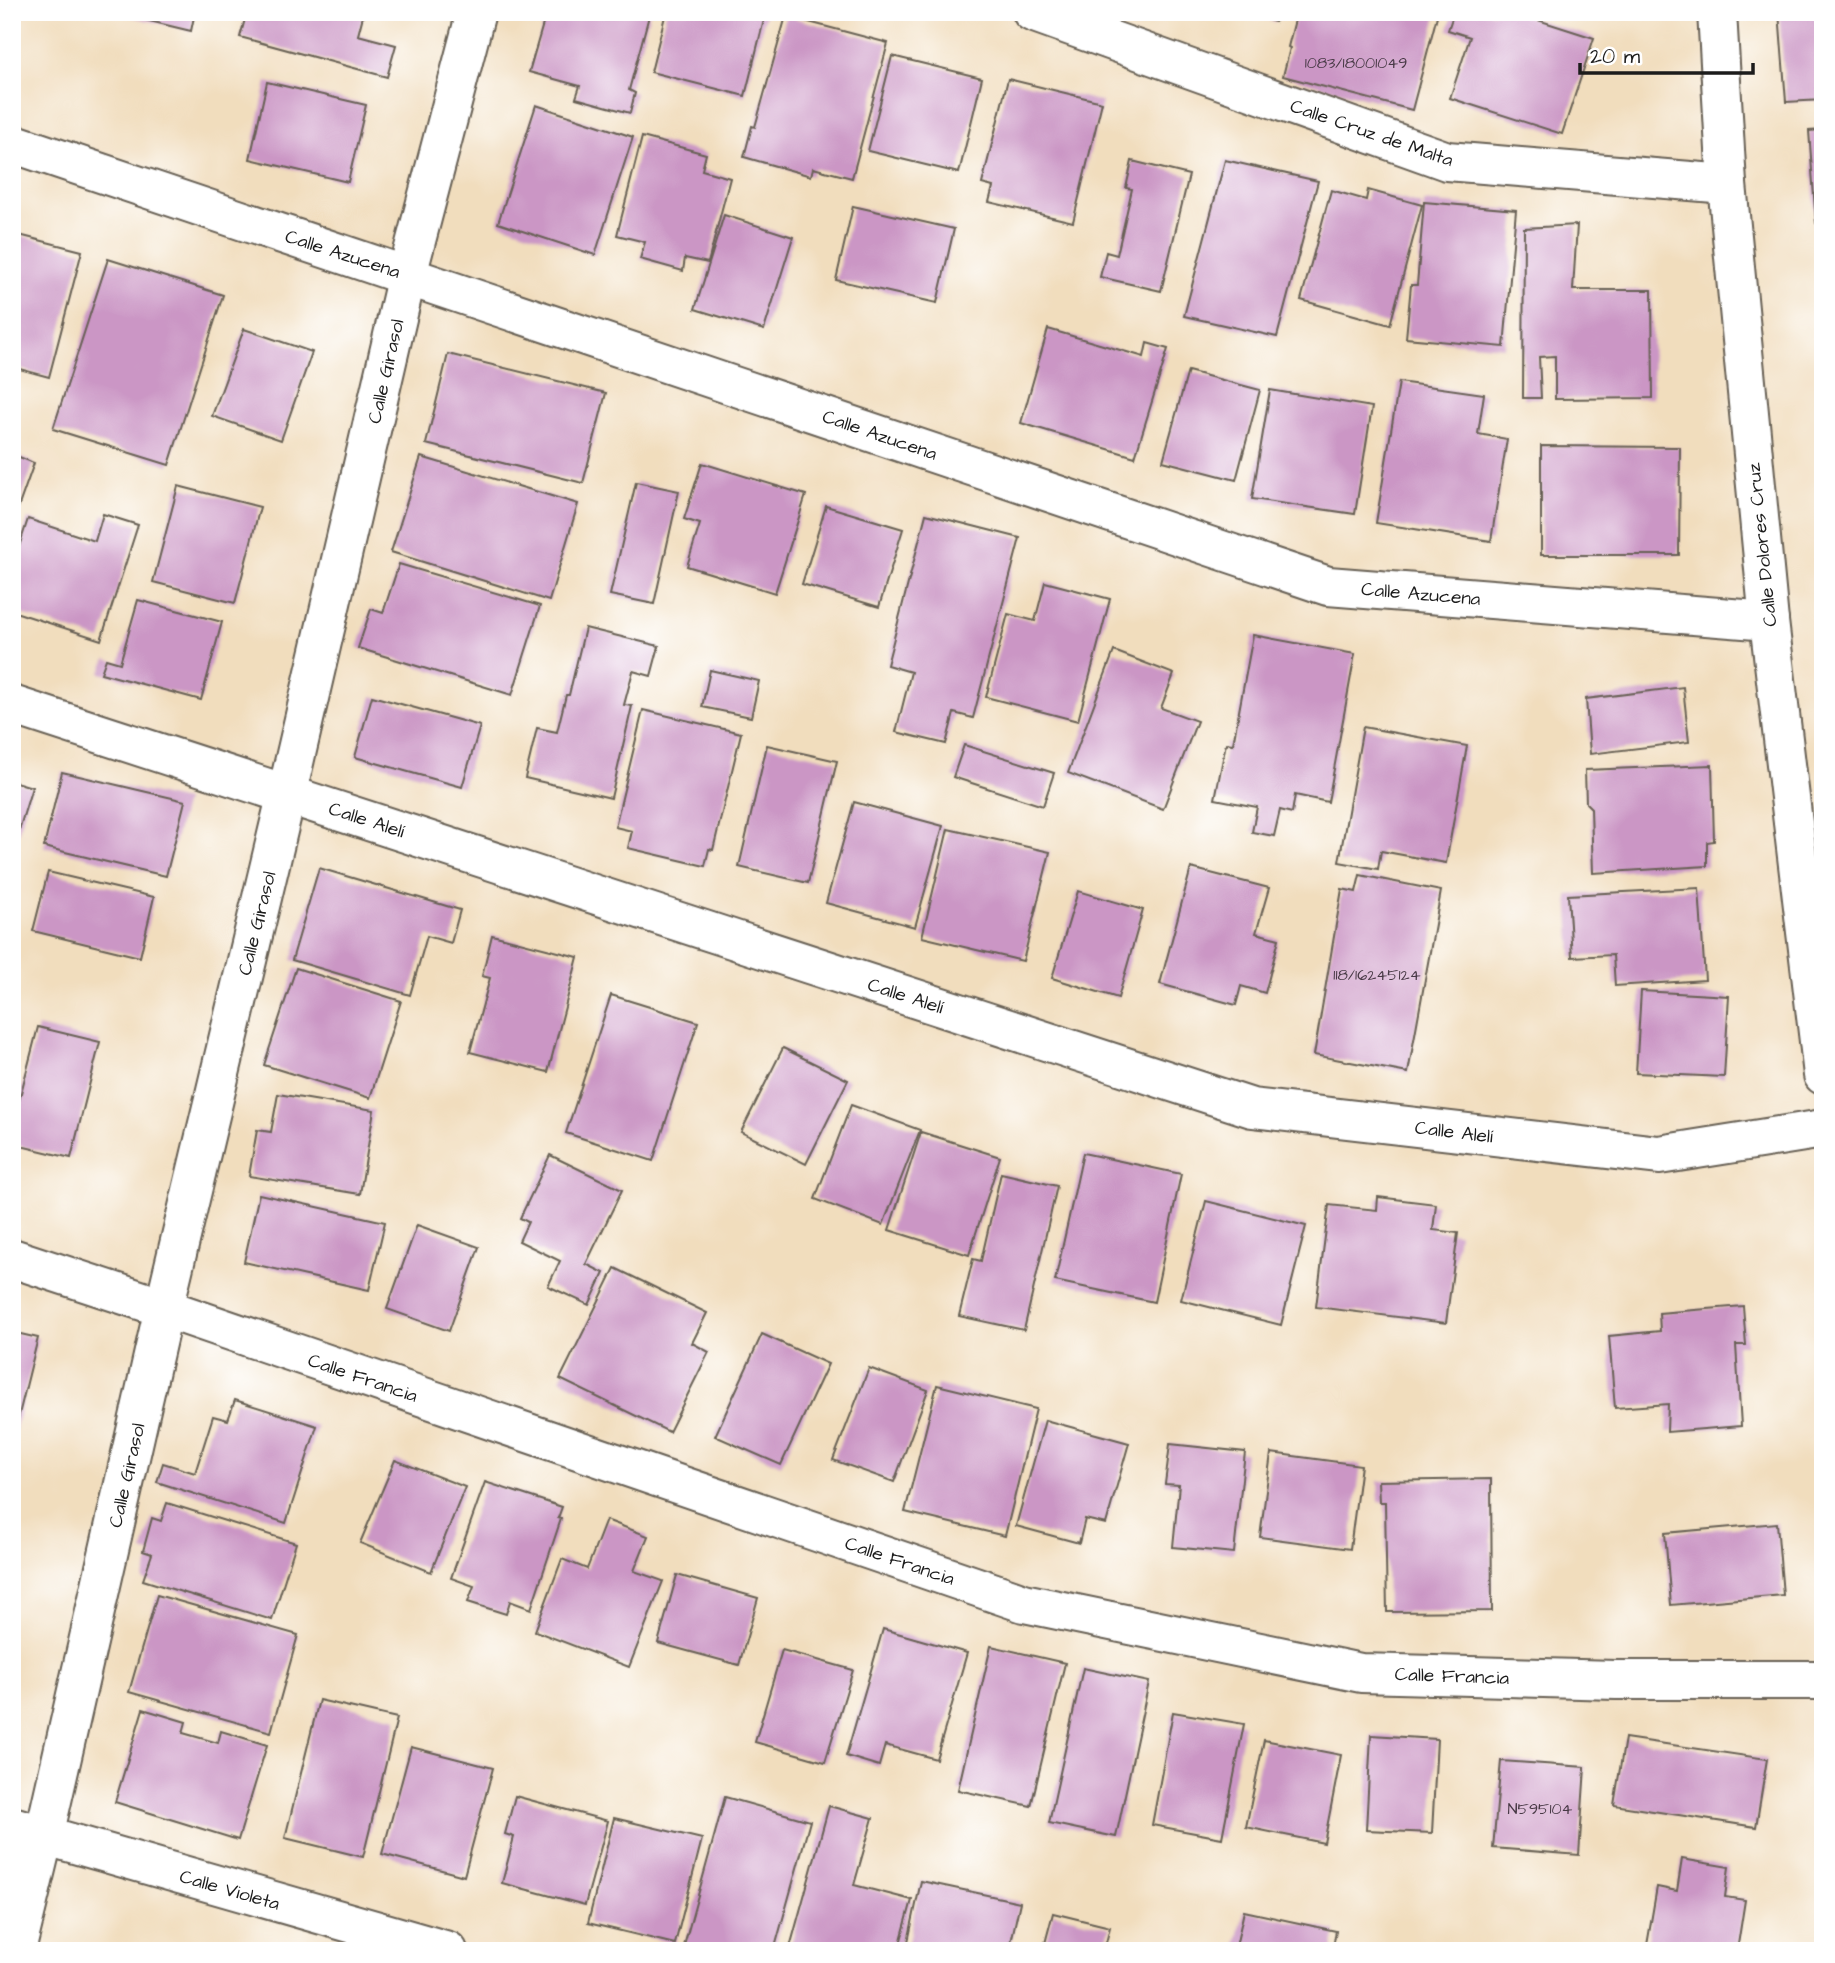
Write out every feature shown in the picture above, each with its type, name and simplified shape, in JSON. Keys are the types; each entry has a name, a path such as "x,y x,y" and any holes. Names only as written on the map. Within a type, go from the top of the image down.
{"street":[{"name":"Calle Girasol","path":"16,1951 28,1831 163,1308 288,793 408,275 477,12"},
{"name":"Calle Cruz de Malta","path":"1032,12 1447,161 1727,184"},
{"name":"Calle Dolores Cruz","path":"1717,12 1727,184 1769,621 1823,1076"},
{"name":"Calle Azucena","path":"12,143 1328,586 1769,621"},
{"name":"Calle Alelí","path":"12,705 1252,1108 1659,1155 1823,1129"},
{"name":"Calle Francia","path":"12,1258 1024,1603 1361,1673 1615,1679 1823,1680"},
{"name":"Calle Violeta","path":"28,1831 448,1951"}],"building":[{"path":"112,12 195,12 191,31"},
{"path":"247,12 364,12 358,35 396,45 387,77 240,37"},
{"path":"553,12 650,12 629,90 635,93 630,113 576,98 580,86 529,72 545,17 551,19"},
{"path":"666,12 766,12 745,96 651,72"},
{"path":"1240,12 1277,12 1275,22"},
{"path":"1297,12 1438,12 1412,110 1283,76"},
{"path":"1454,12 1513,12 1594,38 1562,134 1450,98 1470,37 1448,30"},
{"path":"1779,12 1823,12 1823,100 1786,102"},
{"path":"786,16 888,43 852,178 813,168 811,176 744,157"},
{"path":"892,56 982,78 959,173 868,151"},
{"path":"1008,79 1102,102 1073,222 989,202 993,187 982,184"},
{"path":"267,82 366,105 348,182 250,159"},
{"path":"536,105 633,137 595,255 498,223"},
{"path":"1823,130 1823,222 1816,223 1809,131"},
{"path":"642,137 706,154 702,170 730,178 708,263 685,258 683,271 640,259 645,242 617,235"},
{"path":"1225,160 1318,181 1277,337 1184,316"},
{"path":"1132,161 1189,175 1161,291 1100,277 1106,252 1117,255 1132,189 1126,188"},
{"path":"1331,190 1366,200 1368,190 1422,205 1390,325 1301,300"},
{"path":"1424,202 1516,210 1504,347 1406,338 1411,285 1417,285"},
{"path":"853,206 954,229 937,303 836,280"},
{"path":"724,215 793,237 764,330 695,309"},
{"path":"1577,225 1573,290 1652,290 1653,398 1555,399 1555,356 1539,357 1541,398 1523,398 1524,228"},
{"path":"19,235 82,251 49,377 12,367 12,258"},
{"path":"108,259 223,295 169,465 53,429"},
{"path":"244,329 312,352 281,440 212,416"},
{"path":"1048,329 1144,357 1147,343 1168,349 1135,457 1021,423"},
{"path":"448,354 606,393 583,483 426,444"},
{"path":"1188,371 1260,390 1236,480 1163,461"},
{"path":"1399,382 1484,394 1478,434 1507,439 1491,541 1376,523"},
{"path":"1270,390 1372,407 1355,514 1252,499"},
{"path":"1541,446 1680,447 1679,555 1541,555"},
{"path":"12,454 34,463 13,522 12,522"},
{"path":"421,457 578,504 549,601 391,552"},
{"path":"702,463 806,495 775,593 687,566 700,524 684,519"},
{"path":"636,482 679,491 654,604 610,595"},
{"path":"178,486 260,507 235,603 153,582"},
{"path":"826,506 903,529 879,607 802,584"},
{"path":"103,514 138,525 101,640 12,611 12,568 28,519 95,541"},
{"path":"926,514 1020,538 973,718 954,713 946,744 896,732 911,672 887,665"},
{"path":"399,564 540,606 512,695 358,648 371,609 383,613"},
{"path":"1045,582 1110,599 1078,721 986,697 1008,614 1035,621"},
{"path":"138,600 222,622 201,700 101,673 106,659 120,663"},
{"path":"585,628 659,646 651,676 633,671 624,705 632,706 611,798 525,778 537,728 557,732"},
{"path":"1253,635 1355,654 1328,802 1295,795 1292,813 1280,810 1274,836 1252,832 1257,807 1215,799 1226,743 1233,744"},
{"path":"1114,651 1174,674 1161,708 1197,721 1163,809 1068,773"},
{"path":"710,670 759,681 751,717 702,707"},
{"path":"1683,687 1689,742 1590,754 1586,699"},
{"path":"372,696 480,726 462,787 355,757"},
{"path":"643,710 741,733 713,850 709,849 705,866 628,848 632,831 615,827"},
{"path":"1363,727 1467,746 1446,863 1381,851 1378,869 1339,862"},
{"path":"767,745 837,761 808,883 739,867"},
{"path":"964,745 1054,773 1043,806 953,777"},
{"path":"1712,765 1714,841 1707,842 1707,866 1593,873 1591,808 1586,803 1585,770"},
{"path":"62,772 185,801 166,876 44,847"},
{"path":"12,781 32,787 13,850 12,849"},
{"path":"854,802 943,826 915,927 826,903"},
{"path":"948,829 1050,852 1023,961 922,937"},
{"path":"319,868 460,910 451,943 427,936 410,995 292,960"},
{"path":"1191,868 1269,888 1256,933 1279,939 1265,993 1241,986 1236,1005 1160,984"},
{"path":"48,872 154,897 140,957 33,931"},
{"path":"1360,875 1441,891 1408,1073 1314,1055 1342,889 1356,892"},
{"path":"1699,888 1705,980 1615,986 1613,955 1572,957 1568,895"},
{"path":"1078,891 1143,910 1118,998 1052,978"},
{"path":"492,935 578,957 548,1072 470,1052 490,978 482,976"},
{"path":"296,968 401,1001 370,1098 264,1065"},
{"path":"1641,991 1729,996 1724,1077 1636,1073"},
{"path":"611,995 698,1022 653,1161 566,1133"},
{"path":"38,1027 100,1042 71,1158 12,1144 12,1128"},
{"path":"783,1048 848,1080 806,1164 741,1132"},
{"path":"278,1094 374,1110 360,1194 249,1176 257,1130 271,1132"},
{"path":"851,1105 920,1130 883,1225 815,1199"},
{"path":"921,1132 1000,1157 969,1255 889,1230"},
{"path":"1083,1153 1181,1174 1154,1302 1055,1281"},
{"path":"550,1155 622,1190 586,1264 604,1273 589,1305 548,1286 560,1261 519,1241 528,1222 520,1218"},
{"path":"1001,1173 1057,1186 1024,1330 959,1316 973,1259 981,1261"},
{"path":"259,1194 385,1222 369,1290 244,1262"},
{"path":"1378,1197 1436,1204 1433,1230 1458,1233 1446,1323 1316,1307 1329,1205 1377,1210"},
{"path":"1206,1201 1306,1226 1281,1325 1181,1300"},
{"path":"417,1225 479,1247 449,1331 387,1309"},
{"path":"615,1268 707,1313 692,1343 709,1352 669,1432 560,1379"},
{"path":"1743,1306 1746,1345 1736,1345 1741,1426 1667,1432 1668,1404 1615,1408 1609,1336 1660,1331 1659,1313"},
{"path":"12,1332 38,1338 13,1439 12,1439"},
{"path":"762,1334 828,1364 781,1465 715,1436"},
{"path":"869,1368 928,1390 894,1482 833,1460"},
{"path":"937,1385 1036,1409 1005,1536 905,1512"},
{"path":"235,1400 317,1426 286,1523 157,1482 163,1463 195,1473 213,1416 228,1420"},
{"path":"1045,1420 1129,1443 1106,1524 1085,1519 1079,1543 1016,1526"},
{"path":"1170,1444 1245,1452 1234,1553 1173,1547 1179,1485 1165,1484"},
{"path":"1271,1453 1361,1465 1350,1549 1260,1537"},
{"path":"395,1460 465,1487 431,1572 360,1543"},
{"path":"1491,1479 1492,1611 1387,1612 1385,1502 1379,1502 1378,1481"},
{"path":"485,1482 562,1507 558,1518 561,1519 531,1609 510,1601 506,1614 468,1602 474,1586 451,1578"},
{"path":"167,1503 296,1543 272,1620 143,1580 152,1554 143,1551 152,1518 161,1521"},
{"path":"606,1520 648,1536 634,1571 663,1581 629,1667 535,1631 562,1559 587,1569"},
{"path":"1777,1523 1783,1595 1671,1605 1665,1533"},
{"path":"677,1575 758,1598 739,1665 658,1643"},
{"path":"157,1595 298,1635 271,1732 129,1692"},
{"path":"883,1629 967,1653 936,1759 885,1745 879,1766 846,1756"},
{"path":"991,1646 1065,1663 1031,1806 958,1790"},
{"path":"782,1650 853,1670 825,1762 755,1742"},
{"path":"1083,1668 1149,1682 1116,1837 1049,1823"},
{"path":"319,1700 397,1718 363,1857 285,1838"},
{"path":"143,1709 186,1722 183,1733 218,1743 221,1731 267,1745 238,1840 115,1802"},
{"path":"1173,1712 1244,1724 1222,1838 1152,1825"},
{"path":"1371,1735 1437,1739 1432,1833 1366,1830"},
{"path":"1625,1738 1767,1759 1756,1827 1614,1805"},
{"path":"1264,1740 1341,1755 1324,1843 1246,1827"},
{"path":"411,1747 493,1768 464,1876 382,1854"},
{"path":"1501,1761 1585,1767 1579,1855 1493,1848"},
{"path":"515,1796 608,1821 585,1905 502,1883 514,1837 505,1834"},
{"path":"725,1797 810,1821 774,1951 702,1951 684,1946"},
{"path":"829,1806 873,1818 854,1885 912,1900 898,1951 789,1951"},
{"path":"614,1818 702,1839 675,1944 588,1923"},
{"path":"1682,1859 1729,1867 1725,1897 1745,1900 1737,1951 1646,1951 1657,1887 1677,1891"},
{"path":"921,1881 1020,1902 1009,1951 906,1951"},
{"path":"1244,1911 1336,1931 1332,1951 1235,1951"},
{"path":"1053,1913 1110,1927 1104,1951 1043,1951"}]}
